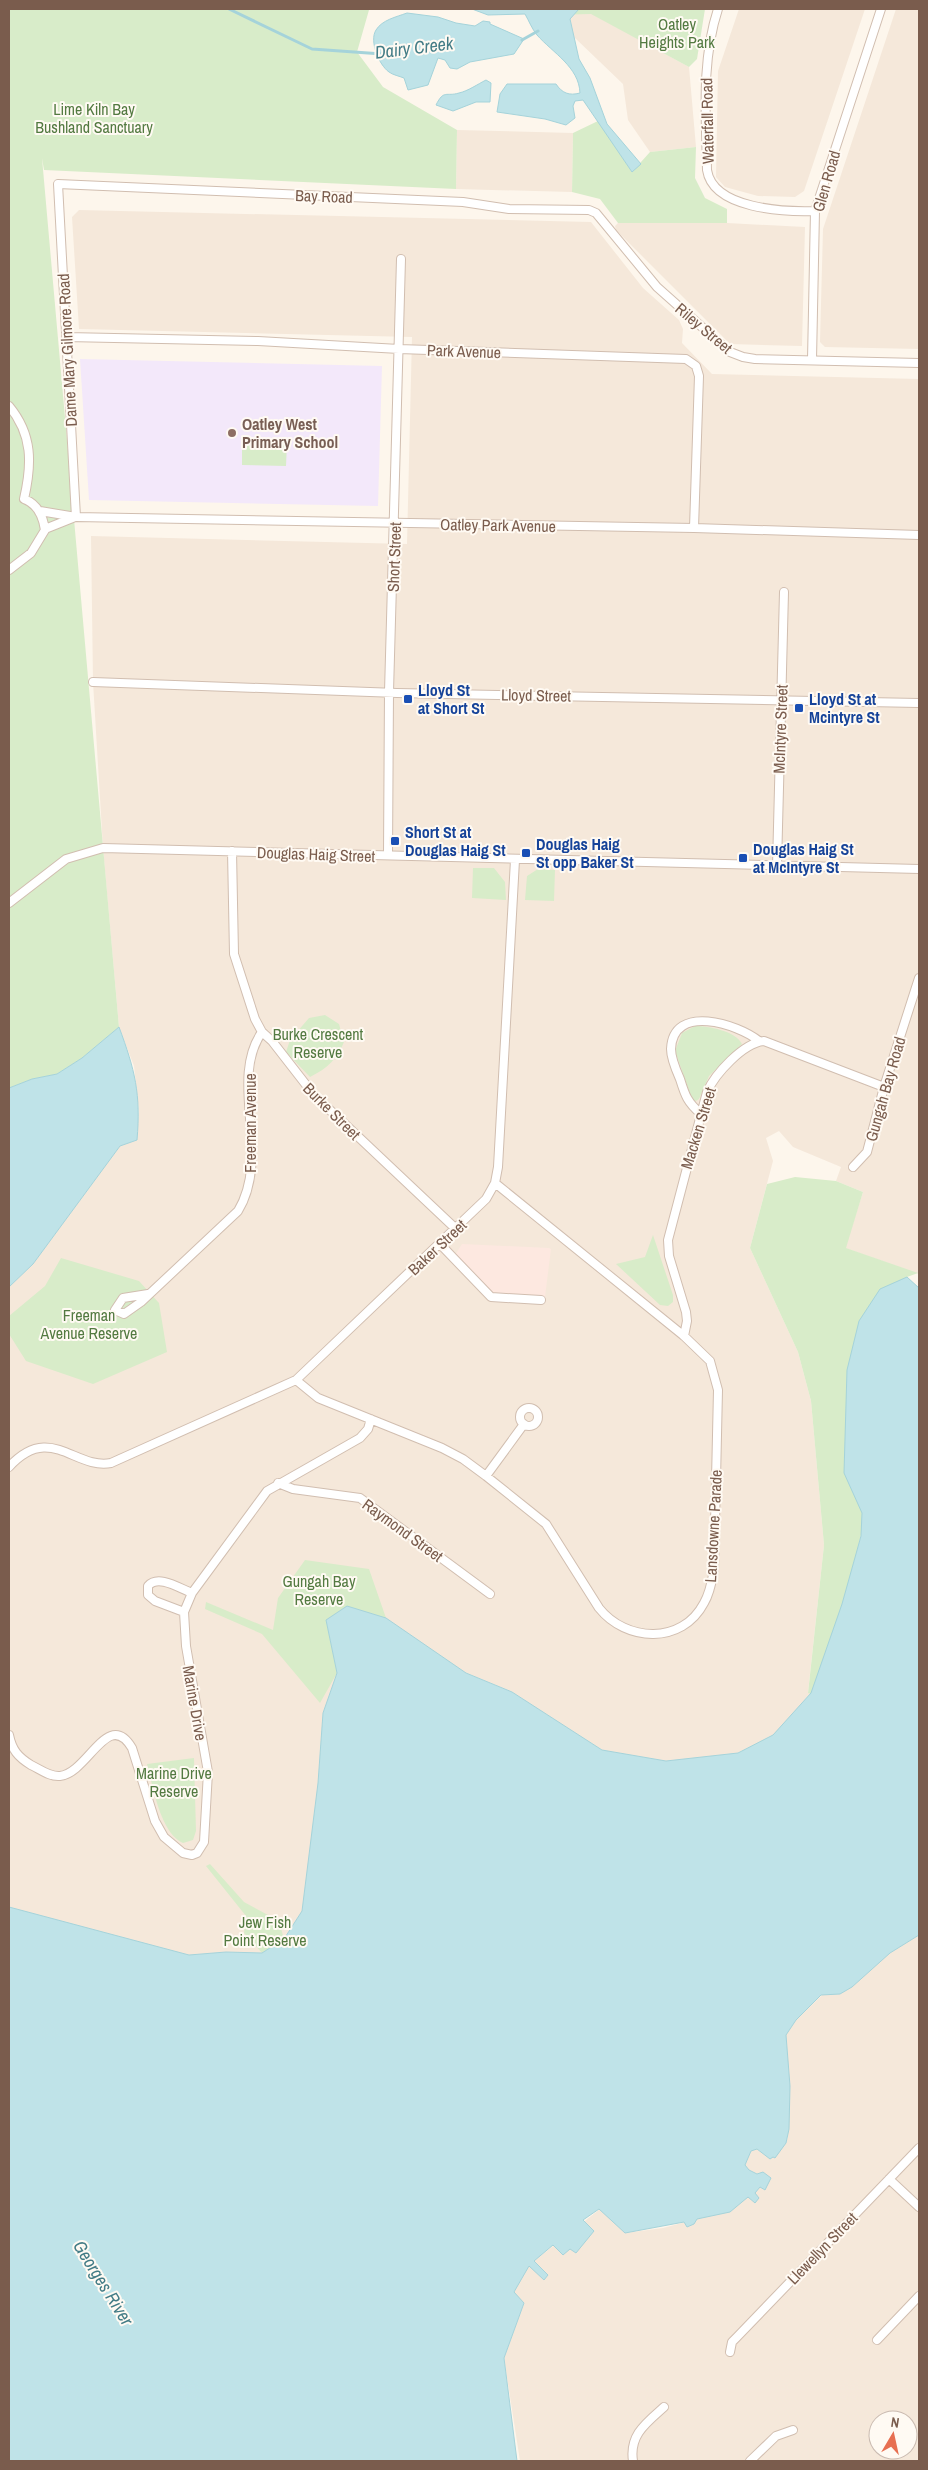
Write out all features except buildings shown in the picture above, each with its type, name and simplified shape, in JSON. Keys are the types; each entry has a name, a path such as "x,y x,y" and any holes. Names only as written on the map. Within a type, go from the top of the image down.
{"street":[{"name":"Waterfall Road","path":"718,9 710,34 706,74 707,170 710,180 723,194 738,201 782,211 815,211"},
{"name":"Glen Road","path":"812,360 815,211 881,9"},
{"name":"Bay Road","path":"58,184 462,202 509,209 589,210"},
{"name":"Dame Mary Gilmore Road","path":"58,184 76,517"},
{"name":"Riley Street","path":"589,210 596,213 654,284 730,352 755,359 919,363"},
{"name":"Short Street","path":"388,856 389,692 401,259"},
{"name":"Park Avenue","path":"67,337 258,341 399,350 680,357 691,361 696,366 698,376 694,528"},
{"path":"9,406 19,420 28,439 30,474 24,499 33,503 40,511 45,529"},
{"path":"40,511 76,517"},
{"path":"9,570 31,553 45,529 76,517"},
{"name":"Oatley Park Avenue","path":"76,517 694,528 919,535"},
{"name":"McIntyre Street","path":"777,866 784,592"},
{"name":"Lloyd Street","path":"93,682 389,692 919,703"},
{"name":"Douglas Haig Street","path":"9,903 66,859 103,848 919,869"},
{"name":"Burke Street","path":"232,851 234,954 255,1020 262,1032 272,1041 305,1086 456,1229"},
{"name":"Baker Street","path":"9,1467 27,1453 45,1448 63,1450 98,1463 111,1462 296,1380 310,1369 481,1205 495,1183 498,1167 515,860"},
{"name":"Gungah Bay Road","path":"853,1167 867,1152 884,1087 919,978"},
{"path":"700,1114 688,1103 671,1054 674,1038 679,1029 685,1025 704,1020 744,1032 759,1041 770,1042 884,1087"},
{"name":"Freeman Avenue","path":"148,1294 238,1211 246,1198 253,1165 250,1064 254,1044 262,1032"},
{"name":"Macken Street","path":"684,1336 687,1321 686,1312 669,1256 668,1240 700,1114 707,1092 719,1072 746,1049 759,1041"},
{"name":"Lansdowne Parade","path":"296,1380 318,1398 447,1450 486,1476 546,1524 599,1608 614,1623 624,1629 648,1634 665,1633 683,1625 704,1603 714,1570 718,1390 710,1361 684,1336 495,1183"},
{"path":"440,1244 491,1297 541,1300"},
{"name":"Marine Drive","path":"9,1735 14,1751 19,1757 56,1776 76,1770 106,1737 114,1735 124,1738 132,1748 155,1821 164,1837 183,1854 197,1853 204,1842 208,1772 188,1661 184,1612 192,1593 261,1497 278,1483 360,1438 368,1430 372,1419"},
{"path":"486,1476 524,1424"},
{"name":"Raymond Street","path":"278,1483 293,1489 360,1498 490,1594"},
{"path":"184,1612 152,1600 148,1594 148,1586 152,1582 159,1580 192,1593"},
{"name":"Llewellyn Street","path":"730,2352 732,2342 919,2148"},
{"path":"889,2179 919,2207"},
{"path":"877,2340 919,2296"},
{"path":"633,2461 632,2443 636,2435 664,2407"},
{"path":"750,2461 776,2436 793,2430"}],"shaded area":[{"path":"739,9 865,9 804,191 795,197 758,196 725,187 716,177 718,71"},
{"path":"896,9 919,9 919,349 825,347 820,342 823,229"},
{"path":"591,13 689,67 696,147 650,152 628,120 623,84 551,15"},
{"path":"457,130 573,133 572,192 456,189"},
{"path":"79,210 591,222 643,288 679,320 683,329 682,343 712,374 919,379 919,1274 845,1248 863,1192 836,1181 841,1167 793,1147 779,1131 766,1138 773,1161 750,1248 798,1352 811,1401 824,1545 808,1692 811,1693 773,1735 738,1753 666,1761 602,1750 512,1692 466,1673 337,1673 323,1713 318,1783 302,1911 284,1939 262,1953 226,1952 189,1955 9,1907 9,1287 33,1264 120,1146 137,1140 139,1111 134,1066 119,1027 103,848 93,682 91,536 407,544 412,337 79,329 72,217"},
{"path":"618,223 727,223 805,227 802,346 730,344 616,230 615,226"},
{"name":"Oatley West Primary School","path":"80,359 382,366 378,506 89,500"},
{"path":"462,1244 551,1249 545,1297 493,1295 455,1255"},
{"path":"919,1935 919,2461 520,2461 504,2358 524,2303 513,2293 529,2265 544,2279 548,2275 534,2261 600,2209 625,2233 663,2228 728,2211 748,2196 755,2202 754,2193 760,2187 765,2190 757,2174 749,2170 745,2165 751,2151 757,2149 762,2151 770,2159 786,2143 788,2136 790,2086 786,2035 789,2027 822,1995 840,1994 852,1987 890,1953"}],"green space":[{"name":"Lime Kiln Bay Bushland Sanctuary","path":"9,9 369,10 357,52 383,87 457,130 456,189 44,170 42,158 119,1027 82,1058 57,1074 32,1079 9,1088"},
{"name":"Oatley Heights Park","path":"542,9 705,9 697,59 689,67 591,14 551,15"},
{"path":"598,121 632,172 650,152 696,147 695,178 705,198 727,209 727,223 618,223 600,199 572,192 573,133"},
{"path":"242,443 287,444 286,466 242,465"},
{"path":"473,868 494,868 505,882 506,900 472,898"},
{"path":"538,869 555,870 554,901 525,900 527,876"},
{"name":"Burke Crescent Reserve","path":"325,1015 339,1024 344,1042 331,1062 310,1077 286,1052 290,1040 309,1018"},
{"path":"695,1026 714,1028 728,1033 739,1039 742,1044 709,1076 699,1099 696,1101 692,1099 675,1051 682,1033"},
{"path":"795,1177 836,1181 863,1192 846,1248 918,1273 907,1277 919,1288 817,1722 738,1753 773,1735 811,1694 808,1693 824,1545 811,1401 798,1352 750,1248 767,1184"},
{"path":"653,1235 673,1295 673,1302 668,1306 660,1305 616,1264 645,1257"},
{"name":"Freeman Avenue Reserve","path":"61,1258 139,1281 159,1303 167,1352 93,1384 26,1361 9,1334 9,1316 45,1286"},
{"name":"Gungah Bay Reserve","path":"305,1560 369,1569 386,1618 347,1606 326,1620 337,1673 320,1703 262,1634 205,1609 206,1602 273,1630 278,1598"},
{"name":"Marine Drive Reserve","path":"194,1758 196,1831 193,1840 183,1843 175,1838 163,1819 147,1764"},
{"name":"Jew Fish Point Reserve","path":"210,1864 244,1902 279,1921 284,1939 262,1953 244,1933 246,1916 206,1866"}],"water":[{"path":"472,9 579,9 570,19 579,59 590,78 607,124 641,164 632,172 583,100 575,101 573,106 575,118 566,125 545,119 497,112 500,94 507,84 556,84 563,92 572,94 580,93 579,84 564,61 537,35 525,14 488,15"},
{"path":"407,13 438,17 456,23 475,26 483,21 490,22 490,24 524,39 514,54 470,62 457,69 450,68 445,60 438,58 428,85 408,90 404,78 385,69 374,46 374,35 382,24"},
{"path":"486,80 491,83 490,102 476,102 453,111 436,105 443,95 462,92"},
{"path":"119,1027 136,1082 138,1109 137,1140 120,1146 33,1264 9,1287 9,1088 32,1079 57,1074 82,1058"},
{"name":"Georges River","path":"907,1277 919,1288 919,1935 890,1953 852,1987 840,1994 821,1995 796,2020 786,2035 790,2086 789,2129 786,2143 775,2158 770,2159 757,2149 751,2151 745,2165 749,2170 757,2174 763,2172 771,2178 765,2190 760,2187 755,2193 759,2198 755,2203 748,2197 730,2212 697,2219 694,2224 687,2227 684,2222 625,2233 599,2209 583,2220 594,2231 576,2253 570,2249 563,2255 553,2245 534,2261 548,2275 544,2280 529,2266 514,2292 524,2303 504,2358 517,2461 9,2461 9,1907 189,1955 226,1952 262,1953 284,1939 302,1911 318,1783 323,1713 337,1673 326,1620 347,1606 386,1618 466,1673 512,1692 602,1750 666,1761 738,1753 773,1735 811,1693 842,1604 861,1536 862,1513 844,1473 847,1370 859,1321 880,1289"}],"waterway":[{"name":"Dairy Creek","path":"229,9 312,49 382,54"},
{"name":"Dairy Creek","path":"522,40 538,31"}],"place":[{"name":"Oatley West Primary School","path":"232,433"},
{"name":"Lloyd St at Short St","path":"408,699"},
{"name":"Lloyd St at Mcintyre St","path":"799,708"},
{"name":"Short St at Douglas Haig St","path":"395,841"},
{"name":"Douglas Haig St opp Baker St","path":"526,853"},
{"name":"Douglas Haig St at McIntyre St","path":"743,858"}]}
